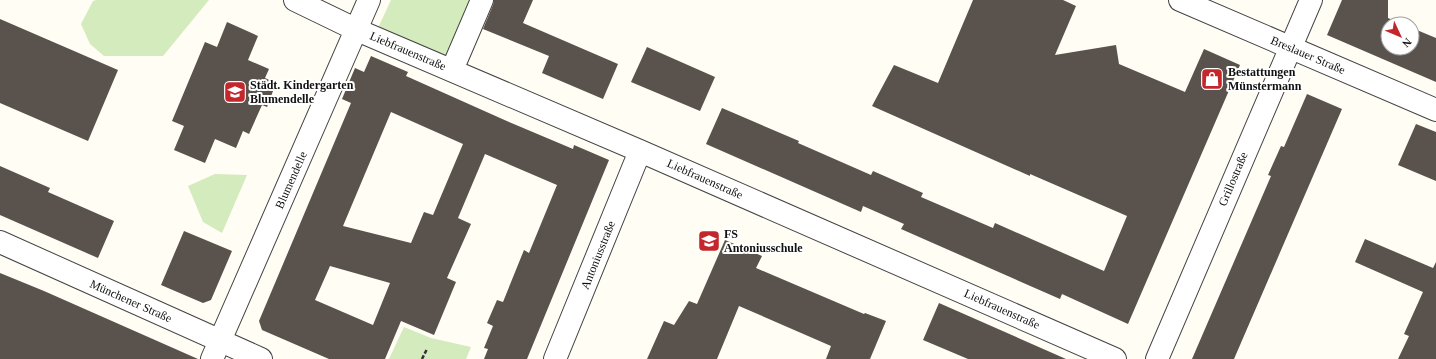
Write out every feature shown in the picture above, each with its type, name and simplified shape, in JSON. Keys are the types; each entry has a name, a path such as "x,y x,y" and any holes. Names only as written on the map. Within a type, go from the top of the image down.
{"street":[{"name":"Liebfrauenstraße","path":"296,0 357,30 640,150 1115,359"},
{"name":"Blumendelle","path":"216,350 369,0"},
{"path":"452,70 482,0"},
{"name":"Breslauer Straße","path":"1180,0 1436,110"},
{"name":"Grillostraße","path":"1156,359 1311,0"},
{"name":"Antoniusstraße","path":"555,359 640,150"},
{"name":"Münchener Straße","path":"0,242 216,350 261,359"}],"path":[{"path":"422,359 427,350"}],"green space":[{"path":"209,0 163,56 104,56 90,44 81,24 93,1"},
{"path":"391,0 474,0 449,58 378,28"},
{"path":"215,174 247,175 222,233 203,222 188,186"},
{"path":"404,327 431,338 471,347 466,359 389,359"}],"building":[{"path":"494,0 533,0 523,23 618,64 603,99 542,73 549,56 483,29"},
{"path":"973,0 1063,0 1076,6 1055,55 1116,45 1119,64 1185,92 1204,49 1240,65 1128,324 1062,294 1060,299 901,229 904,224 863,206 861,212 706,144 722,108 799,141 798,143 871,175 873,171 923,193 921,197 993,228 995,223 1104,271 1127,216 1030,174 1030,176 872,106 894,65 938,83"},
{"path":"1342,0 1388,0 1388,16 1380,16 1380,56 1420,56 1420,31 1436,38 1436,82 1327,35"},
{"path":"0,19 118,70 88,141 0,103"},
{"name":"Städt. Kindergarten Blumendelle","path":"227,22 258,36 248,60 269,69 265,78 276,83 267,107 262,105 249,134 243,131 236,148 215,139 205,163 174,150 184,126 172,121 205,42 217,47"},
{"path":"647,47 715,77 700,111 631,82"},
{"path":"371,56 408,72 406,76 509,122 573,149 574,145 609,160 527,359 484,359 488,349 484,348 493,326 487,323 497,300 503,302 524,250 529,253 557,185 485,154 458,218 471,224 447,278 456,282 434,335 401,321 385,359 329,359 262,330 259,321 351,103 342,99 355,68 364,72","holes":["391,112 463,144 433,215 424,212 411,243 343,226","330,266 390,283 373,325 315,300"]},
{"path":"1307,94 1342,109 1234,359 1192,359 1271,176 1268,175 1281,146 1284,147"},
{"path":"1416,124 1436,132 1436,181 1398,165"},
{"path":"0,166 50,188 48,192 114,221 98,258 0,215"},
{"path":"184,231 232,251 211,300 203,303 161,285"},
{"path":"1365,239 1433,268 1436,262 1436,359 1398,359 1409,336 1404,334 1423,292 1355,262"},
{"path":"725,240 762,256 756,268 864,314 865,313 886,321 870,359 826,359 831,346 739,306 717,359 647,359 664,321 674,325 689,301 697,304"},
{"path":"0,273 44,291 198,359 0,359"},
{"path":"939,303 1066,359 968,359 923,340"}],"place":[{"name":"Bestattungen Münstermann","path":"1212,79"},
{"name":"Städt. Kindergarten Blumendelle","path":"235,92"},
{"name":"FS Antoniusschule","path":"709,241"}]}
